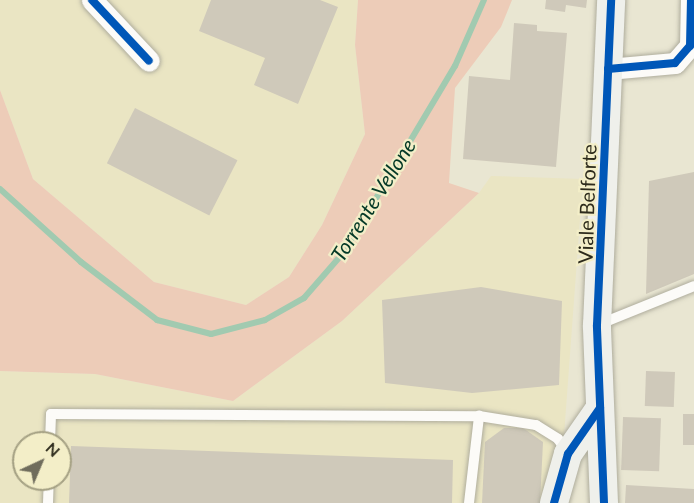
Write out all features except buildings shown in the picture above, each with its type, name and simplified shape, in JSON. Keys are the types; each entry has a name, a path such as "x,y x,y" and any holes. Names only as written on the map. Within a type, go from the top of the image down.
{"main road":[{"name":"Viale Belforte","path":"604,503 597,325 611,0"},
{"path":"554,503 571,452 600,408"},
{"path":"571,452 604,461"}],"street":[{"path":"92,0 112,17 149,61"},
{"path":"608,69 675,63 690,46 691,0"}],"lane":[{"path":"597,325 694,286"},
{"path":"50,431 51,414 479,416 536,425 558,439 571,452"},
{"path":"469,503 479,416"}],"shaded area":[{"path":"0,0 358,0 355,45 365,134 322,225 289,277 246,305 154,282 33,179 0,90"},
{"path":"358,0 512,0 501,27 455,88 449,183 479,193 342,321 233,401 95,374 0,371 0,90 33,179 154,282 246,305 289,277 322,225 365,134 355,45"},
{"path":"491,176 583,179 559,503 0,503 0,371 95,374 233,401 342,321 479,193"}],"waterway":[{"name":"Torrente Vellone","path":"0,189 81,262 157,320 211,334 265,320 304,298 344,252 455,66 484,0"}],"cycle path":[{"path":"92,0 149,61"},
{"path":"604,503 597,325 611,0"},
{"path":"608,69 675,63 690,46 691,0"},
{"path":"554,503 568,454 600,408"}]}
